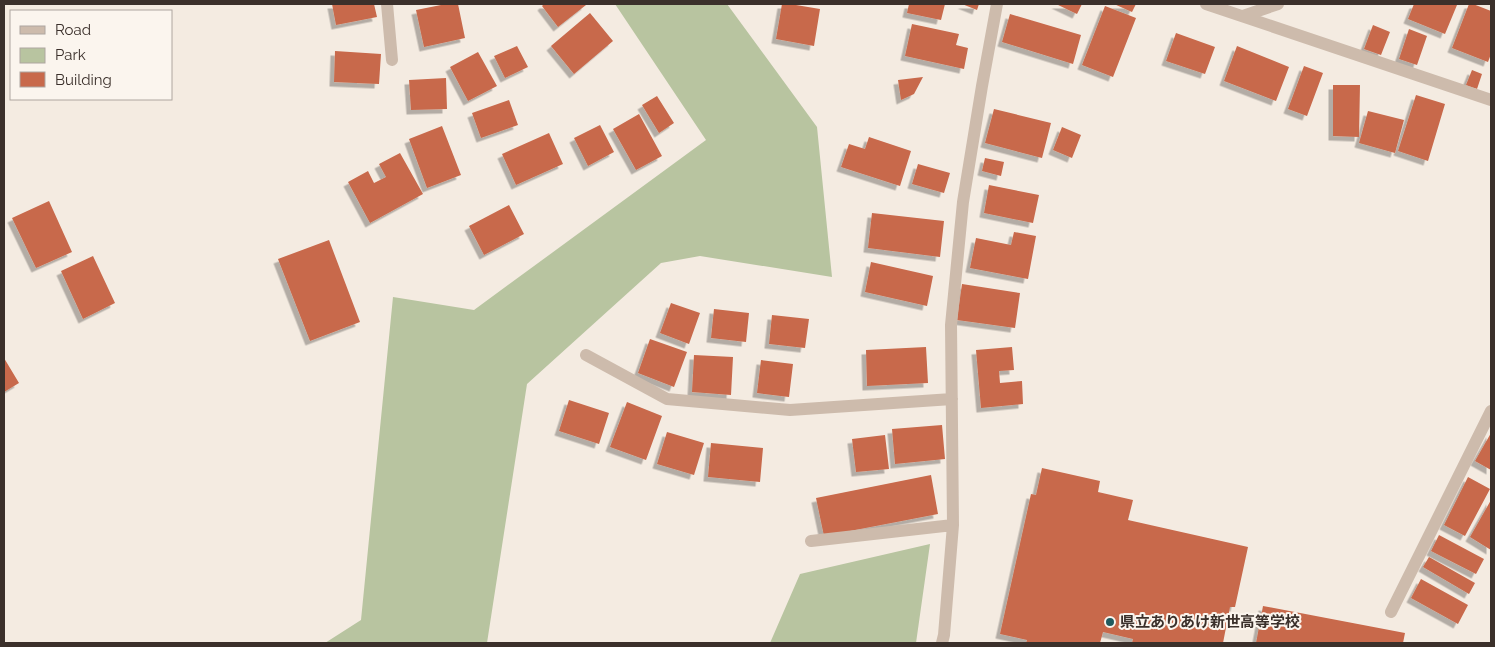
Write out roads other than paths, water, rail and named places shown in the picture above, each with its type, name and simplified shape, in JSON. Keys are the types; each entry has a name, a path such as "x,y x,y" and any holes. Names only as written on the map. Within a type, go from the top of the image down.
{"street":[{"path":"387,4 392,60"},
{"path":"942,643 953,524 951,324 963,202 997,4"},
{"path":"1206,4 1491,100"},
{"path":"1243,16 1278,4"},
{"path":"586,355 667,399 790,410 952,399"},
{"path":"1391,612 1491,411"},
{"path":"811,541 953,524"}],"place":[{"name":"県立ありあけ新世高等学校","path":"1110,622"}]}
